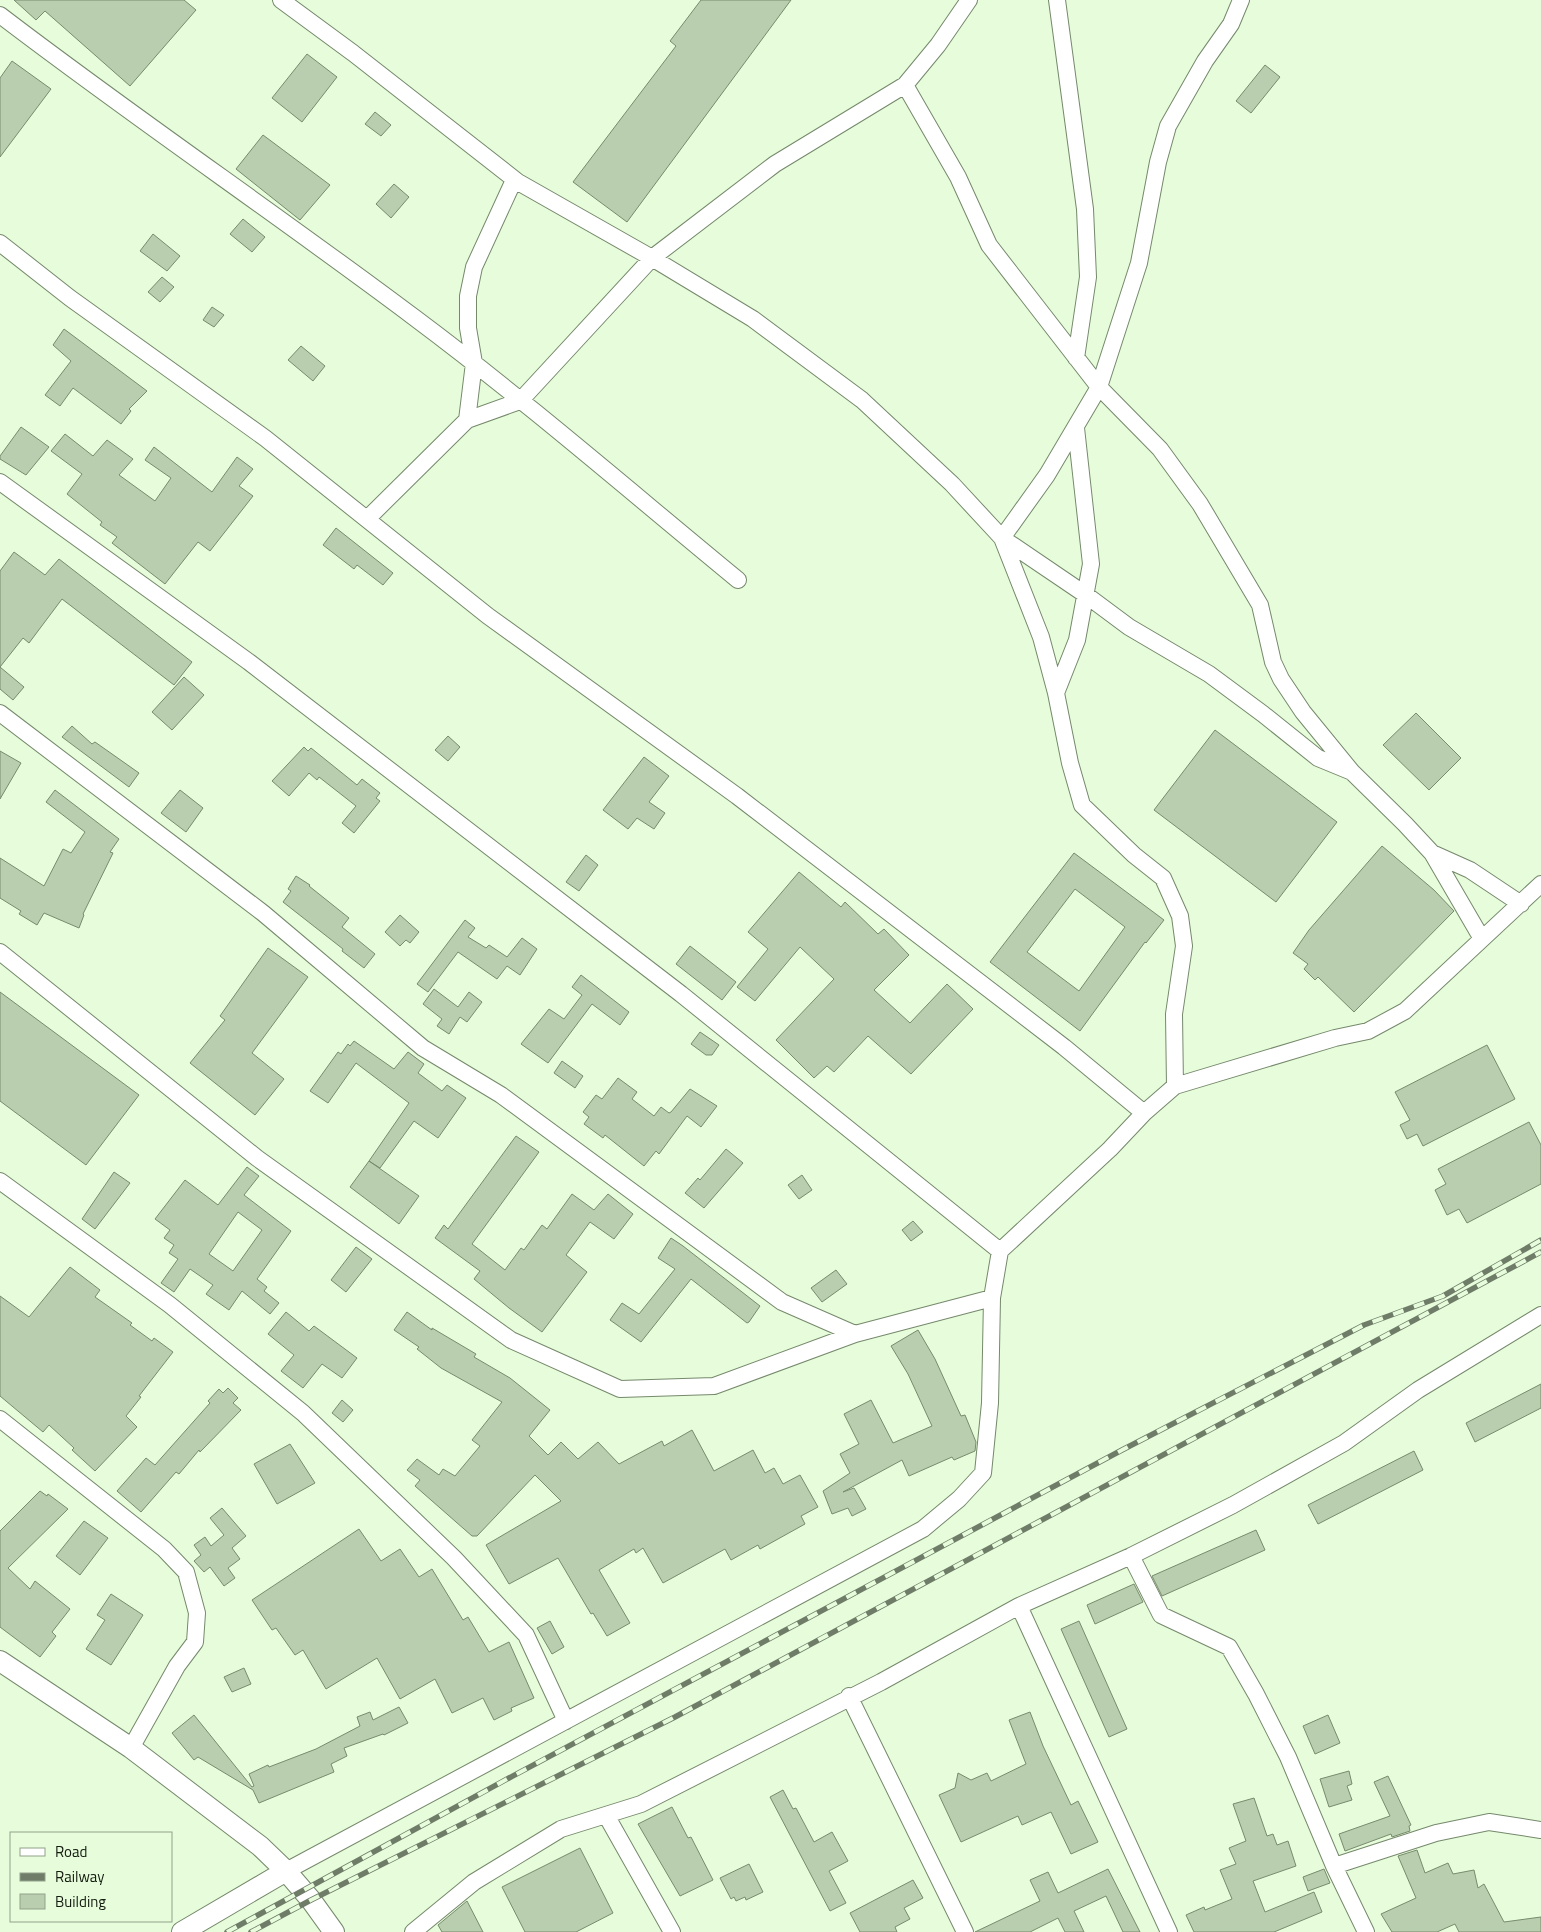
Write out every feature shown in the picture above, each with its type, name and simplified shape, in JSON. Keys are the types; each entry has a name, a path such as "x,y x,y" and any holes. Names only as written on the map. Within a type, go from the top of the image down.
{"street":[{"path":"281,0 353,53 514,180 652,258 753,319 862,400 952,484 1002,538 1086,595 1129,628 1209,674 1318,758 1352,772"},
{"path":"367,519 467,420 520,402 652,258 775,164 905,85 938,45 969,0"},
{"path":"1056,0 1085,209 1088,278 1076,358"},
{"path":"1002,538 1047,475 1099,387 1139,263 1158,162 1168,126 1205,61 1231,24 1241,0"},
{"path":"0,14 474,364 738,580"},
{"path":"905,85 958,177 989,244 1099,387 1160,448 1200,504 1260,604 1273,662 1281,679 1303,712 1352,772 1406,824 1432,853 1482,939"},
{"path":"467,420 474,364 468,328 468,296 474,267 514,180"},
{"path":"0,243 70,298 265,438 488,616 745,802 1064,1047 1144,1113"},
{"path":"1056,693 1077,640 1091,564 1076,428"},
{"path":"0,482 249,662 681,994 1000,1251"},
{"path":"1002,538 1040,636 1056,693 1070,763 1082,805 1134,855 1163,878 1180,916 1184,946 1174,1014 1175,1086"},
{"path":"0,713 263,914 423,1048 500,1095 782,1302 855,1334"},
{"path":"1432,853 1470,870 1520,904"},
{"path":"182,1932 286,1871 923,1529 959,1500 983,1473 990,1403 992,1298 1000,1251 1110,1150 1144,1113 1175,1086 1335,1038 1368,1032 1406,1011 1541,884"},
{"path":"0,952 257,1158 511,1340 620,1389 714,1386 855,1334 992,1298"},
{"path":"0,1181 170,1306 303,1414 454,1558 526,1635 566,1721"},
{"path":"413,1932 474,1882 561,1829 641,1804 849,1696 881,1682 1020,1606 1131,1556 1233,1505 1344,1443 1418,1390 1541,1315"},
{"path":"0,1419 164,1549 186,1572 197,1613 195,1642 177,1666 130,1748"},
{"path":"1131,1556 1161,1615 1229,1647 1288,1756 1334,1866 1366,1932"},
{"path":"1020,1606 1169,1932"},
{"path":"0,1662 130,1748 260,1846 286,1871 311,1900 334,1932"},
{"path":"849,1696 965,1932"},
{"path":"606,1815 672,1932"},
{"path":"1334,1866 1436,1833 1489,1822 1541,1830"}],"building":[{"path":"14,0 184,0 196,10 130,86 45,11 36,20"},
{"path":"701,0 791,0 627,222 573,182 676,46 670,41"},
{"path":"307,54 337,77 302,122 272,98"},
{"path":"12,61 51,89 0,157 0,78"},
{"path":"1265,65 1280,77 1251,113 1236,101"},
{"path":"375,112 391,125 381,136 365,124"},
{"path":"263,135 330,185 300,220 236,169"},
{"path":"394,184 409,197 391,218 376,204"},
{"path":"243,219 265,237 252,252 230,234"},
{"path":"153,234 180,256 167,271 140,251"},
{"path":"162,277 174,287 160,302 148,292"},
{"path":"212,307 224,315 214,327 203,320"},
{"path":"64,329 147,391 129,409 131,411 121,424 73,388 60,406 45,395 71,361 53,345"},
{"path":"301,346 325,366 313,381 288,360"},
{"path":"21,427 49,447 26,475 0,459 0,456"},
{"path":"65,434 93,456 107,440 133,459 119,475 155,501 171,478 145,460 154,447 212,492 237,457 253,469 239,486 253,496 210,551 198,542 165,584 112,543 117,537 100,525 102,522 67,494 82,474 51,451"},
{"path":"336,528 393,573 383,585 357,565 354,569 323,545"},
{"path":"14,552 45,575 59,559 192,662 174,685 62,599 29,643 23,638 0,667 0,571"},
{"path":"0,667 24,687 13,700 0,689"},
{"path":"184,677 204,695 172,730 152,712"},
{"path":"1416,713 1461,758 1429,790 1383,745"},
{"path":"72,726 92,744 95,742 139,773 129,787 62,737"},
{"path":"1215,730 1337,822 1276,902 1154,810"},
{"path":"448,736 460,747 448,761 435,750"},
{"path":"304,747 308,751 311,748 357,785 362,779 380,793 376,798 380,801 354,833 342,823 356,806 319,777 317,780 309,773 289,796 272,781"},
{"path":"0,751 21,763 0,799"},
{"path":"644,757 669,776 649,802 665,813 654,829 637,818 628,829 603,810"},
{"path":"55,790 119,839 110,852 113,853 83,914 79,928 44,913 37,925 19,914 21,911 0,898 0,858 44,886 63,849 71,853 85,832 46,802"},
{"path":"180,790 203,808 186,832 161,813"},
{"path":"1382,846 1434,890 1454,911 1354,1012 1318,977 1315,980 1304,969 1308,964 1293,953 1309,930"},
{"path":"1074,853 1164,920 1145,942 1080,1031 990,962","holes":["1075,889 1125,927 1079,991 1027,952"]},
{"path":"586,855 598,865 579,891 566,882"},
{"path":"799,872 841,907 845,902 878,934 884,929 909,955 874,990 910,1023 947,984 973,1009 911,1074 868,1036 834,1072 827,1066 814,1078 776,1040 834,979 800,947 755,1001 737,987 768,949 748,932"},
{"path":"296,876 310,885 349,918 342,927 375,954 364,968 283,902 291,891 288,889"},
{"path":"400,915 419,932 410,943 406,940 400,946 385,932"},
{"path":"465,920 475,928 468,937 486,948 489,945 507,957 522,938 537,949 520,975 507,966 497,979 458,952 428,992 417,984"},
{"path":"690,946 736,982 722,1000 676,964"},
{"path":"268,948 308,977 252,1053 284,1079 255,1115 190,1063 225,1020 220,1016"},
{"path":"581,975 629,1012 620,1025 592,1004 548,1063 521,1044 549,1009 564,1019 582,995 572,987"},
{"path":"434,989 458,1007 469,992 482,1002 467,1022 460,1017 449,1034 437,1026 442,1019 423,1004"},
{"path":"0,992 139,1095 86,1165 0,1101"},
{"path":"700,1032 719,1045 712,1055 706,1055 691,1044"},
{"path":"354,1041 394,1069 408,1052 424,1064 418,1073 442,1091 447,1085 466,1098 438,1138 414,1121 380,1168 369,1161 409,1103 356,1063 328,1103 310,1091 338,1052 341,1054 348,1044 350,1046"},
{"path":"1487,1045 1515,1099 1423,1146 1417,1134 1407,1139 1400,1125 1410,1120 1395,1092"},
{"path":"562,1061 583,1076 575,1088 554,1073"},
{"path":"618,1078 637,1092 632,1099 654,1116 661,1107 669,1113 671,1112 690,1089 717,1106 701,1127 687,1116 659,1154 656,1151 644,1166 605,1135 603,1138 584,1124 589,1117 583,1112 596,1095 602,1099"},
{"path":"1529,1122 1541,1145 1541,1184 1467,1223 1459,1209 1447,1215 1435,1190 1446,1184 1438,1169"},
{"path":"516,1136 539,1152 472,1244 505,1270 521,1248 524,1250 542,1225 547,1229 572,1194 594,1210 608,1194 633,1214 614,1239 590,1222 566,1255 587,1272 542,1332 474,1279 480,1271 435,1238 444,1225 448,1229"},
{"path":"726,1149 743,1163 704,1208 685,1193 698,1178 700,1180"},
{"path":"369,1161 419,1196 399,1224 350,1187"},
{"path":"247,1167 259,1176 244,1195 291,1231 257,1279 267,1287 264,1291 279,1303 270,1314 242,1291 229,1310 206,1294 213,1285 190,1269 174,1292 161,1283 178,1259 169,1253 174,1245 164,1238 170,1230 155,1219 185,1180 218,1205","holes":["238,1212 262,1230 233,1271 209,1254"]},
{"path":"114,1172 130,1183 95,1229 82,1219"},
{"path":"802,1175 812,1190 799,1199 788,1185"},
{"path":"913,1221 923,1232 911,1241 902,1230"},
{"path":"671,1238 760,1306 749,1322 747,1323 691,1279 641,1342 610,1320 622,1303 639,1314 675,1269 658,1258"},
{"path":"356,1247 372,1259 346,1292 331,1280"},
{"path":"70,1267 100,1290 95,1297 132,1323 130,1325 152,1341 154,1338 173,1352 126,1416 137,1427 95,1471 49,1425 43,1432 0,1396 0,1296 29,1317"},
{"path":"836,1270 847,1284 822,1302 811,1288"},
{"path":"286,1312 309,1331 314,1326 357,1358 342,1378 322,1364 303,1388 281,1371 294,1355 268,1334"},
{"path":"407,1312 432,1330 432,1328 476,1354 474,1357 510,1378 550,1410 529,1436 548,1455 561,1442 578,1459 598,1442 619,1464 662,1441 664,1446 692,1430 714,1471 753,1450 765,1473 774,1468 783,1484 800,1475 818,1507 801,1516 805,1524 760,1549 758,1545 731,1560 725,1549 663,1583 643,1548 636,1553 634,1549 599,1570 630,1623 607,1636 593,1613 591,1614 558,1558 509,1584 486,1545 561,1501 535,1475 477,1536 472,1536 415,1486 420,1480 407,1470 417,1459 439,1475 443,1469 455,1476 480,1446 472,1440 502,1402 441,1368 417,1349 419,1347 394,1330"},
{"path":"918,1330 935,1359 961,1416 965,1415 976,1442 975,1451 954,1460 952,1457 909,1476 902,1460 843,1492 854,1488 866,1509 852,1516 848,1508 832,1514 823,1491 850,1473 840,1454 859,1444 844,1414 871,1400 893,1443 932,1426 908,1374 891,1346"},
{"path":"1541,1384 1541,1408 1475,1442 1466,1423"},
{"path":"228,1388 238,1398 233,1403 241,1410 200,1452 199,1450 179,1474 176,1472 141,1512 117,1491 146,1458 155,1465 210,1403 208,1401 219,1389 223,1393"},
{"path":"342,1400 353,1410 343,1422 332,1413"},
{"path":"290,1444 315,1483 277,1504 254,1464"},
{"path":"1414,1451 1423,1470 1318,1524 1308,1505"},
{"path":"40,1491 47,1496 48,1494 68,1509 8,1568 30,1589 35,1581 70,1609 52,1632 56,1636 40,1657 0,1627 0,1531"},
{"path":"222,1508 246,1536 232,1548 240,1559 228,1568 235,1578 224,1586 210,1567 204,1572 194,1561 201,1555 194,1545 205,1537 211,1546 224,1535 210,1518"},
{"path":"84,1521 108,1538 80,1575 56,1556"},
{"path":"359,1529 381,1561 400,1549 419,1577 432,1569 463,1620 468,1617 489,1652 509,1642 534,1698 511,1708 512,1711 494,1720 483,1698 452,1713 435,1679 400,1699 377,1658 326,1689 303,1650 295,1655 276,1628 272,1630 252,1600"},
{"path":"1256,1530 1265,1550 1162,1596 1152,1576"},
{"path":"1134,1584 1143,1602 1095,1624 1087,1605"},
{"path":"111,1594 143,1615 111,1665 86,1649 105,1620 97,1615"},
{"path":"550,1621 564,1647 552,1654 537,1628"},
{"path":"1079,1621 1127,1729 1109,1737 1061,1629"},
{"path":"244,1668 251,1684 232,1692 224,1677"},
{"path":"399,1707 408,1723 384,1735 344,1748 347,1756 331,1764 334,1772 259,1803 253,1790 198,1757 194,1760 172,1733 194,1715 252,1787 254,1786 249,1774 268,1765 269,1767 316,1749 360,1726 357,1717 370,1712 373,1720"},
{"path":"1030,1712 1043,1746 1071,1805 1078,1801 1098,1842 1071,1854 1051,1812 1022,1825 1018,1816 961,1842 939,1795 955,1788 958,1773 971,1780 987,1773 991,1781 1026,1764 1009,1720"},
{"path":"1328,1715 1340,1743 1315,1754 1303,1726"},
{"path":"1349,1771 1352,1784 1347,1786 1352,1800 1329,1807 1320,1779"},
{"path":"1388,1776 1411,1825 1409,1826 1410,1831 1392,1837 1391,1834 1345,1851 1339,1834 1390,1816 1374,1782"},
{"path":"783,1790 793,1809 796,1808 814,1842 832,1832 848,1861 829,1871 846,1903 830,1911 770,1797"},
{"path":"1254,1798 1267,1836 1273,1834 1277,1845 1288,1841 1296,1866 1253,1881 1265,1912 1314,1892 1322,1912 1274,1932 1194,1932 1186,1915 1204,1907 1205,1910 1232,1899 1220,1870 1236,1864 1229,1848 1246,1841 1233,1804"},
{"path":"672,1807 688,1838 691,1837 713,1880 680,1896 638,1824"},
{"path":"580,1848 613,1913 576,1932 525,1932 502,1887"},
{"path":"1417,1850 1425,1873 1448,1863 1453,1874 1474,1870 1478,1888 1484,1884 1504,1922 1541,1917 1541,1932 1459,1932 1455,1924 1437,1932 1392,1932 1381,1914 1416,1898 1398,1856"},
{"path":"749,1864 763,1892 746,1900 745,1897 736,1901 734,1897 731,1899 720,1878"},
{"path":"1108,1869 1140,1932 1123,1932 1106,1896 1074,1911 1084,1932 1065,1932 1058,1918 1030,1932 975,1932 1040,1901 1030,1880 1048,1872 1058,1893"},
{"path":"1324,1869 1330,1883 1308,1891 1303,1877"},
{"path":"913,1880 923,1898 904,1908 910,1919 895,1927 897,1932 860,1932 850,1913"},
{"path":"467,1901 483,1932 442,1932 438,1925"}],"railway":[{"path":"227,1932 509,1778 1122,1450 1364,1325 1443,1296 1541,1240"},
{"path":"251,1932 675,1717 1541,1252"}]}
